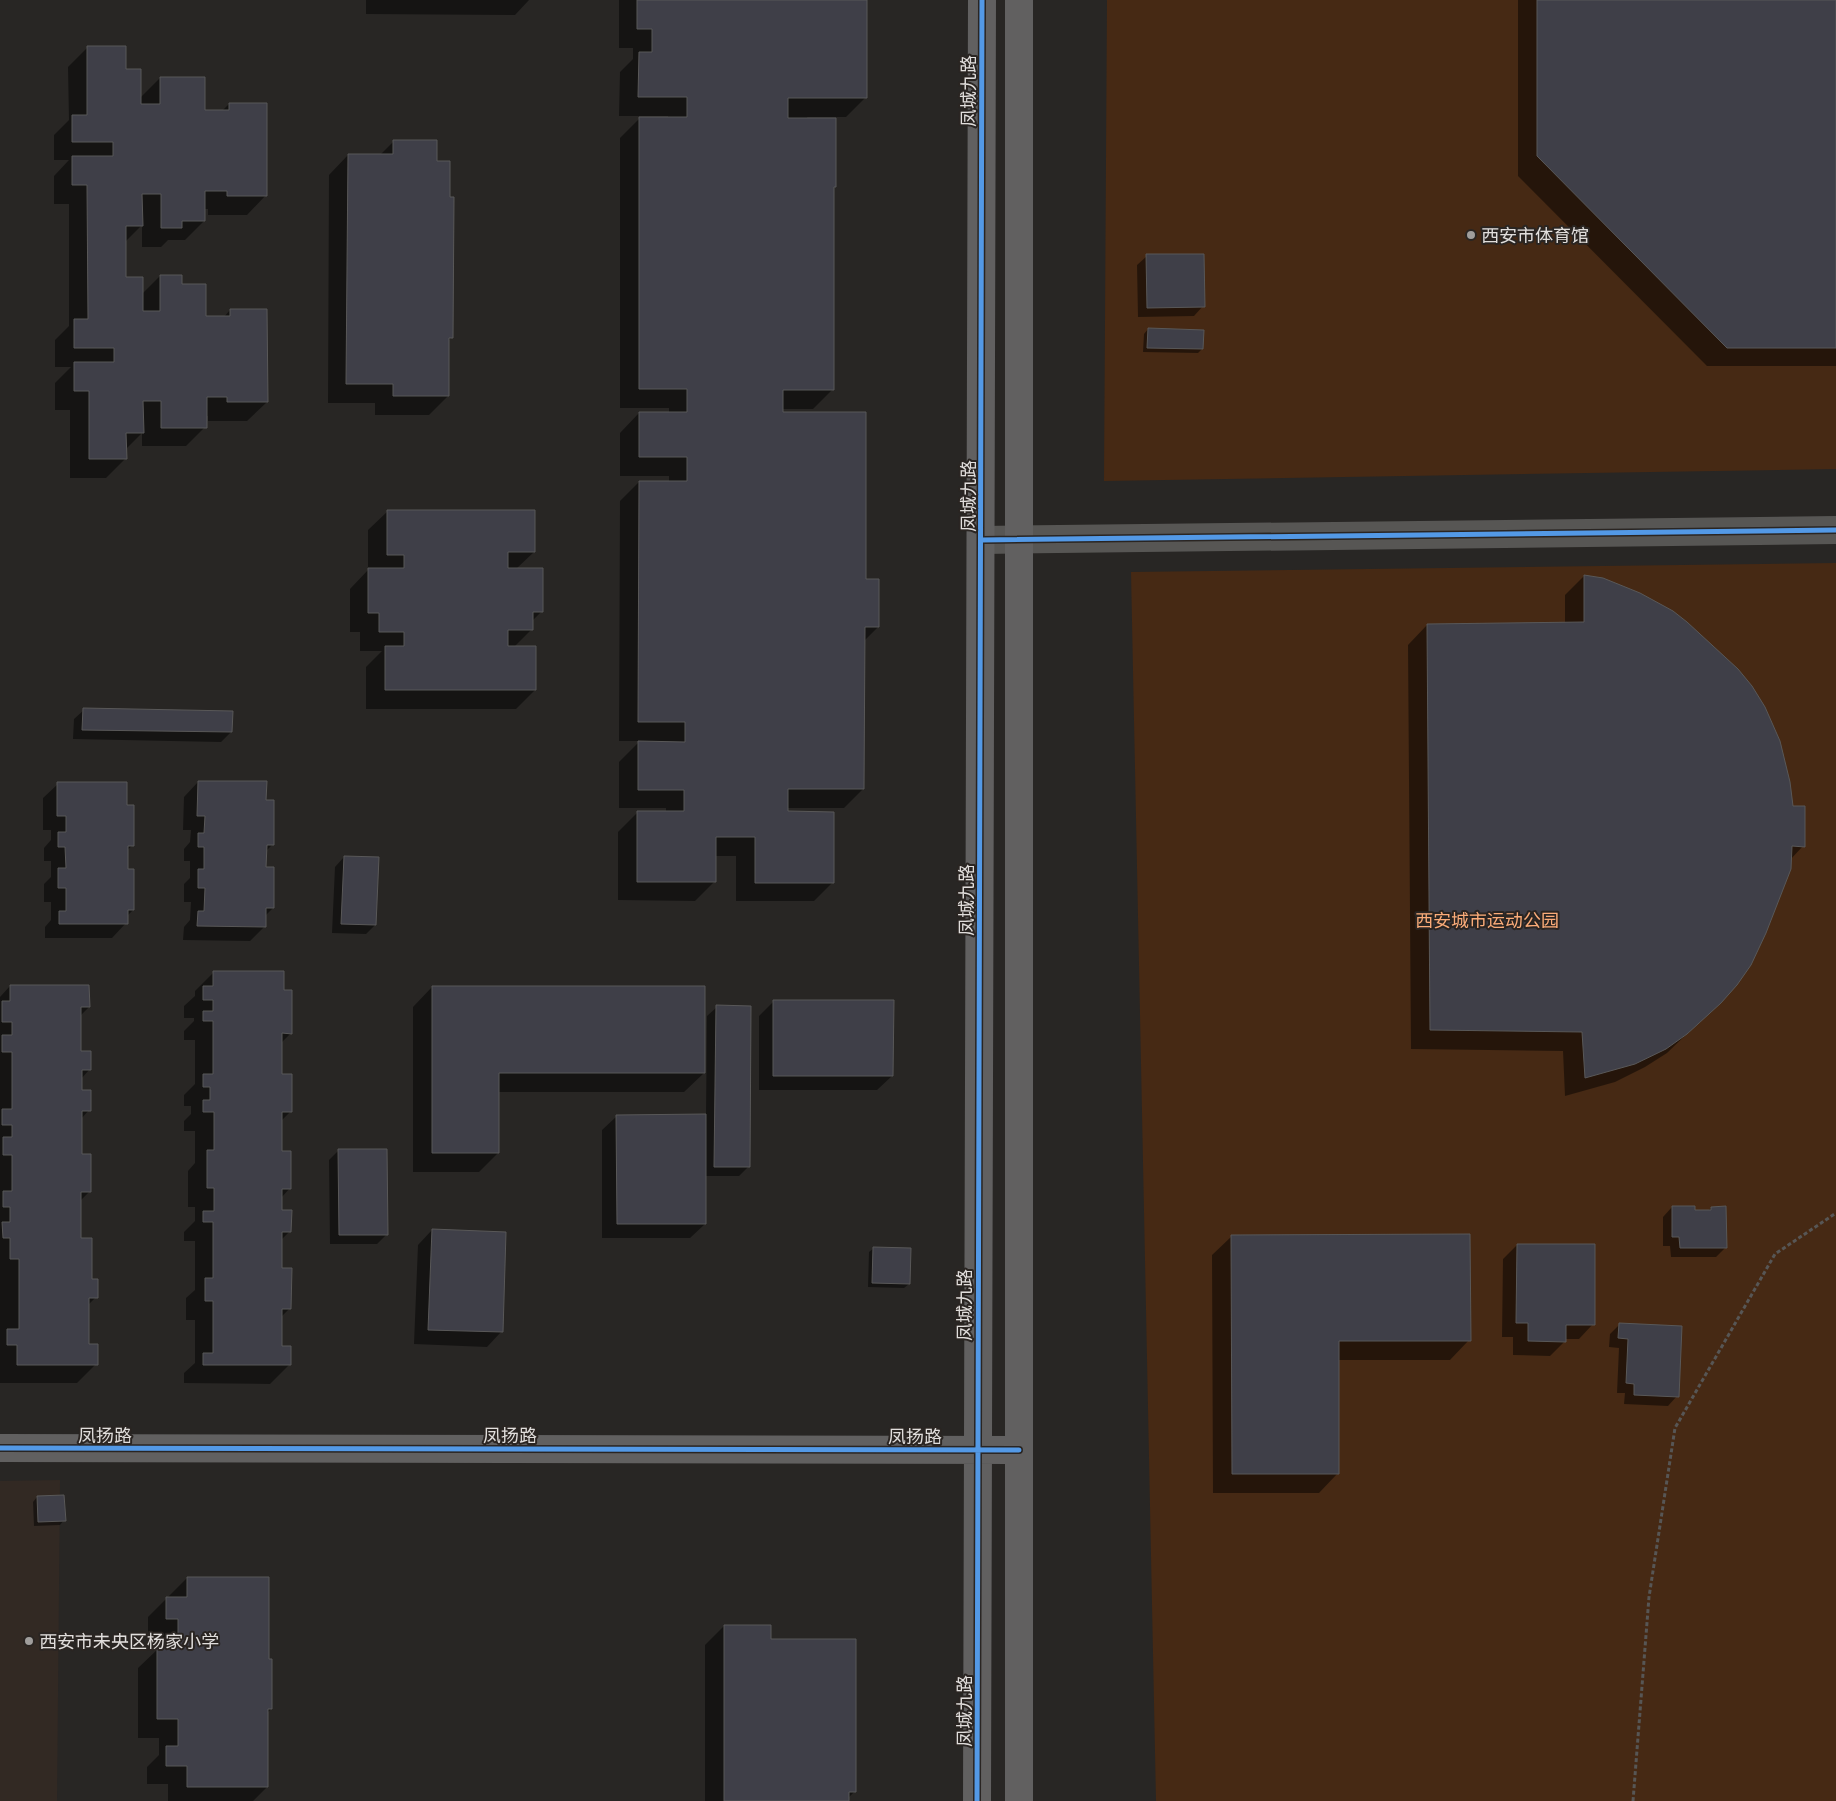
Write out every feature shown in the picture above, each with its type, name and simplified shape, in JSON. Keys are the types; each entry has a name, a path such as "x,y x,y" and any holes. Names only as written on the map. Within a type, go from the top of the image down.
{"street":[{"name":"凤城九路","path":"978,1801 977,1450 982,540 982,0"},
{"path":"1019,0 1019,1801"},
{"path":"982,540 1836,530"},
{"name":"凤扬路","path":"0,1448 1019,1450"}],"path":[{"path":"1633,1801 1649,1597 1675,1428 1775,1254 1836,1213"}],"shaded area":[{"name":"西安市未央区杨家小学","path":"60,1480 57,1801 0,1801 0,1481"}],"green space":[{"name":"西安市体育馆","path":"1107,0 1836,0 1836,469 1104,481"},
{"name":"西安城市运动公园","path":"1836,563 1836,1801 1156,1801 1131,572"}],"building":[{"path":"637,0 867,0 867,98 788,98 788,118 836,118 834,390 783,390 783,412 866,412 866,579 879,579 879,627 865,627 864,789 788,789 788,811 834,812 834,883 755,883 755,837 716,837 716,882 637,882 637,811 684,811 684,790 638,790 638,741 685,742 685,722 638,722 639,481 687,481 687,457 639,457 639,412 687,412 687,389 639,389 639,117 687,117 687,97 638,97 639,52 652,52 652,29 637,29"},
{"path":"1537,0 1836,0 1836,348 1727,348 1537,156"},
{"path":"87,46 126,46 126,69 141,69 141,104 160,104 160,77 205,77 205,110 229,110 229,103 267,103 267,196 227,196 227,191 205,191 205,221 182,221 182,228 161,228 161,194 142,194 143,226 126,226 126,277 143,277 143,311 160,311 160,275 182,275 182,284 206,284 206,316 230,316 230,309 267,309 268,402 227,402 227,397 207,397 207,428 161,428 161,401 143,401 144,433 126,433 127,459 89,459 89,391 74,391 74,362 114,362 114,348 74,348 74,319 88,319 87,185 72,185 72,156 113,156 113,142 72,142 72,115 87,115"},
{"path":"393,140 437,140 437,161 450,161 450,197 454,197 453,338 449,338 449,396 393,396 393,384 346,384 348,154 393,154"},
{"path":"1146,254 1204,254 1205,307 1147,308"},
{"path":"1148,328 1204,330 1203,349 1147,348"},
{"path":"387,510 535,510 535,552 508,552 508,568 543,568 543,612 533,612 533,630 508,630 508,646 536,646 536,690 385,690 385,646 404,646 404,632 379,632 379,613 368,613 368,568 404,568 404,555 387,555"},
{"path":"1584,575 1603,578 1640,593 1673,611 1738,669 1752,686 1765,707 1780,741 1790,782 1793,806 1805,806 1805,847 1792,846 1791,869 1766,933 1751,965 1737,985 1721,1003 1687,1034 1666,1049 1635,1064 1585,1078 1582,1032 1430,1030 1427,624 1584,622"},
{"path":"83,708 233,711 232,732 82,730"},
{"path":"198,781 267,781 266,800 274,800 274,845 267,845 266,867 274,867 274,908 266,908 266,927 197,926 198,911 204,911 205,888 198,888 198,869 204,869 204,847 198,847 198,833 204,833 205,816 197,816"},
{"path":"57,782 127,782 127,805 134,805 134,846 128,846 128,869 134,869 134,910 128,910 128,924 59,924 59,911 66,911 66,888 58,888 58,868 66,868 65,847 58,847 58,832 66,832 66,816 57,816"},
{"path":"344,856 379,857 376,925 341,924"},
{"path":"213,971 284,971 284,990 292,990 292,1034 282,1033 282,1074 292,1074 292,1112 282,1112 282,1151 291,1151 291,1189 282,1189 282,1210 292,1210 291,1232 282,1232 282,1268 292,1268 291,1309 282,1309 282,1346 291,1346 291,1365 203,1365 203,1353 213,1353 213,1301 205,1301 205,1278 213,1278 213,1222 203,1222 203,1211 214,1211 214,1188 207,1188 207,1150 214,1150 214,1112 203,1112 203,1100 210,1100 210,1087 203,1087 203,1074 213,1074 213,1021 203,1021 203,1011 213,1011 213,1000 203,1000 203,986 213,986"},
{"path":"10,985 89,985 90,1007 81,1007 81,1051 91,1051 91,1070 82,1070 82,1090 91,1090 91,1111 82,1111 82,1154 91,1154 91,1192 81,1192 81,1238 92,1238 92,1279 98,1279 98,1298 89,1298 89,1344 98,1344 98,1365 17,1365 17,1345 7,1345 7,1329 19,1329 19,1259 10,1259 10,1238 3,1238 2,1222 10,1222 10,1207 3,1207 3,1191 12,1191 12,1155 3,1155 3,1137 12,1137 12,1125 2,1125 2,1109 12,1109 12,1052 2,1052 2,1035 12,1035 12,1022 2,1022 2,1001 10,1001"},
{"path":"432,986 705,986 705,1073 499,1073 499,1153 432,1153"},
{"path":"773,1000 894,1000 893,1076 773,1076"},
{"path":"716,1005 751,1006 750,1167 714,1167"},
{"path":"706,1114 706,1224 617,1224 616,1115"},
{"path":"338,1149 387,1149 388,1235 339,1235"},
{"path":"1672,1206 1695,1206 1695,1210 1711,1210 1711,1207 1726,1206 1727,1248 1680,1248 1679,1237 1672,1237"},
{"path":"432,1229 506,1232 503,1332 428,1330"},
{"path":"1470,1234 1471,1341 1339,1341 1339,1474 1232,1474 1231,1235"},
{"path":"1517,1244 1595,1244 1595,1325 1566,1325 1566,1342 1528,1341 1528,1323 1516,1323"},
{"path":"873,1247 911,1248 910,1284 872,1283"},
{"path":"1619,1323 1682,1326 1679,1397 1634,1395 1634,1384 1626,1383 1628,1339 1618,1338"},
{"path":"64,1495 66,1521 38,1522 37,1496"},
{"path":"187,1577 269,1577 269,1659 272,1659 272,1709 268,1709 268,1787 187,1787 187,1766 166,1766 166,1746 178,1746 178,1719 157,1719 157,1647 178,1647 178,1619 166,1619 166,1597 187,1597"},
{"path":"724,1625 771,1625 771,1639 856,1639 856,1792 849,1792 849,1801 724,1801"}],"cycle path":[{"path":"977,1801 982,0"},
{"path":"982,540 1836,530"},
{"path":"0,1448 1019,1450"}],"place":[{"name":"西安市体育馆","path":"1471,235"},
{"name":"西安市未央区杨家小学","path":"29,1641"}]}
